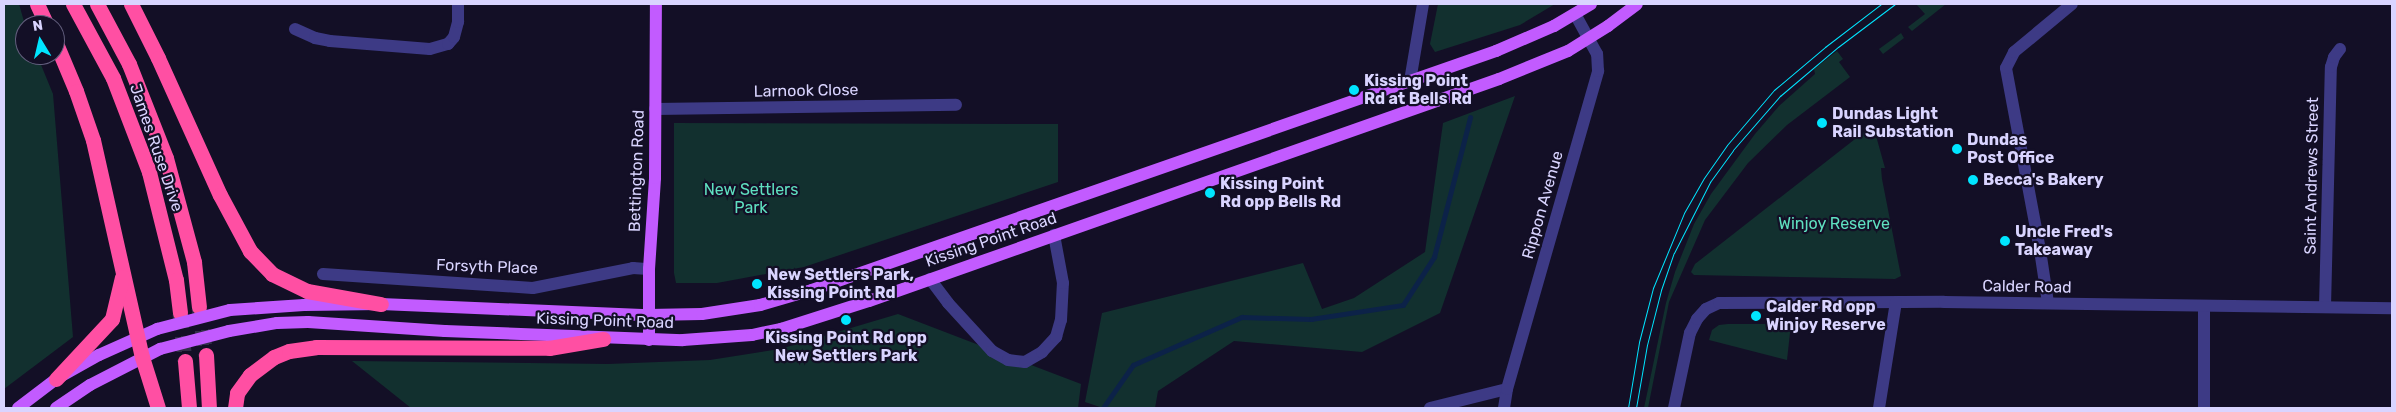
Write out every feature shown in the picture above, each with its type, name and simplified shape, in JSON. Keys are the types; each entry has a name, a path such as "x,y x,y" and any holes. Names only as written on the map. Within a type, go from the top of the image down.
{"highway":[{"name":"James Ruse Drive","path":"74,4 113,78 148,172 171,261 180,313"},
{"name":"James Ruse Drive","path":"97,4 129,64 166,158 194,262 199,307"},
{"path":"131,4 158,58 220,195 250,250 272,274 307,291 381,304"},
{"path":"65,65 76,90 93,140 142,357 158,408"},
{"path":"56,379 112,319 122,273"},
{"path":"235,408 237,394 250,375 274,357 289,351 316,347 549,348 603,339"},
{"path":"206,355 209,408"},
{"path":"185,361 189,408"}],"main road":[{"name":"Bettington Road","path":"649,340 648,269 655,178 656,4"},
{"name":"Kissing Point Road","path":"18,408 56,379 138,336 157,329 230,310 304,305 381,304 648,315 702,314 760,305 812,290 1494,51 1534,36 1591,4"},
{"name":"Kissing Point Road","path":"56,408 90,385 160,349 229,331 277,323 308,322 603,339 707,340 761,333 808,321 1490,83 1546,61 1589,39 1637,4"}],"street":[{"path":"295,29 330,42 430,50 448,44 454,38 458,22 458,4"},
{"path":"1410,81 1423,4"},
{"path":"2048,303 2006,68 2014,52 2072,4"},
{"name":"Rippon Avenue","path":"1504,408 1507,389 1598,71 1596,54 1575,14"},
{"name":"Saint Andrews Street","path":"2325,307 2331,67 2334,57 2340,49"},
{"name":"Larnook Close","path":"655,109 956,106"},
{"path":"930,279 948,304 992,351 1008,360 1025,362 1042,352 1056,337 1061,320 1063,283 1054,235"},
{"name":"Forsyth Place","path":"323,274 533,288 633,268 648,269"},
{"path":"1879,408 1896,302"},
{"name":"Calder Road","path":"1674,408 1686,348 1697,319 1706,309 1719,303 2048,303 2392,308"},
{"path":"2204,306 2204,408"},
{"path":"1430,408 1507,389"}],"green space":[{"path":"4,4 19,4 22,15 15,15 15,65 41,65 53,94 73,337 4,389"},
{"path":"1438,4 1555,4 1520,25 1435,52 1430,44"},
{"path":"1916,4 1946,4 1912,31 1908,27 1925,14"},
{"path":"1901,33 1904,38 1883,54 1879,49"},
{"path":"1837,51 1843,59 1839,62 1850,77 1787,125 1748,163 1705,220 1669,302 1648,408 1644,408 1666,303 1675,272 1694,224 1711,194 1755,134 1779,106 1815,74 1814,69"},
{"path":"1515,96 1440,313 1362,352 1234,341 1158,391 1155,408 1103,408 1085,402 1102,313 1303,263 1322,309 1354,298 1425,252 1443,123"},
{"name":"New Settlers Park","path":"674,123 1058,124 1058,182 804,267 717,283 676,283 674,273"},
{"name":"Winjoy Reserve","path":"1873,125 1885,168 1881,168 1882,179 1901,276 1895,279 1694,275 1691,272 1695,264"},
{"path":"898,314 1081,384 1078,408 411,408 352,361 608,364 710,360 780,349"},
{"path":"1791,324 1787,360 1709,340 1712,330 1719,325"}],"waterway":[{"path":"1103,408 1133,365 1242,317 1311,319 1403,305 1434,257 1470,118"}],"tunnel":[{"path":"199,307 206,355"},
{"path":"180,313 185,361"}],"tram line":[{"path":"1628,408 1639,342 1653,288 1684,213 1704,178 1727,145 1774,90 1825,47 1881,4"},
{"path":"1636,408 1647,345 1661,290 1674,253 1710,182 1733,150 1780,96 1838,47 1895,4"}],"place":[{"name":"Kissing Point Rd at Bells Rd","path":"1354,90"},
{"name":"Dundas Light Rail Substation","path":"1822,123"},
{"name":"Dundas Post Office","path":"1957,149"},
{"name":"Becca's Bakery","path":"1973,180"},
{"name":"Kissing Point Rd opp Bells Rd","path":"1210,193"},
{"name":"Uncle Fred's Takeaway","path":"2005,241"},
{"name":"New Settlers Park, Kissing Point Rd","path":"757,284"},
{"name":"Calder Rd opp Winjoy Reserve","path":"1756,316"},
{"name":"Kissing Point Rd opp New Settlers Park","path":"846,320"}]}
